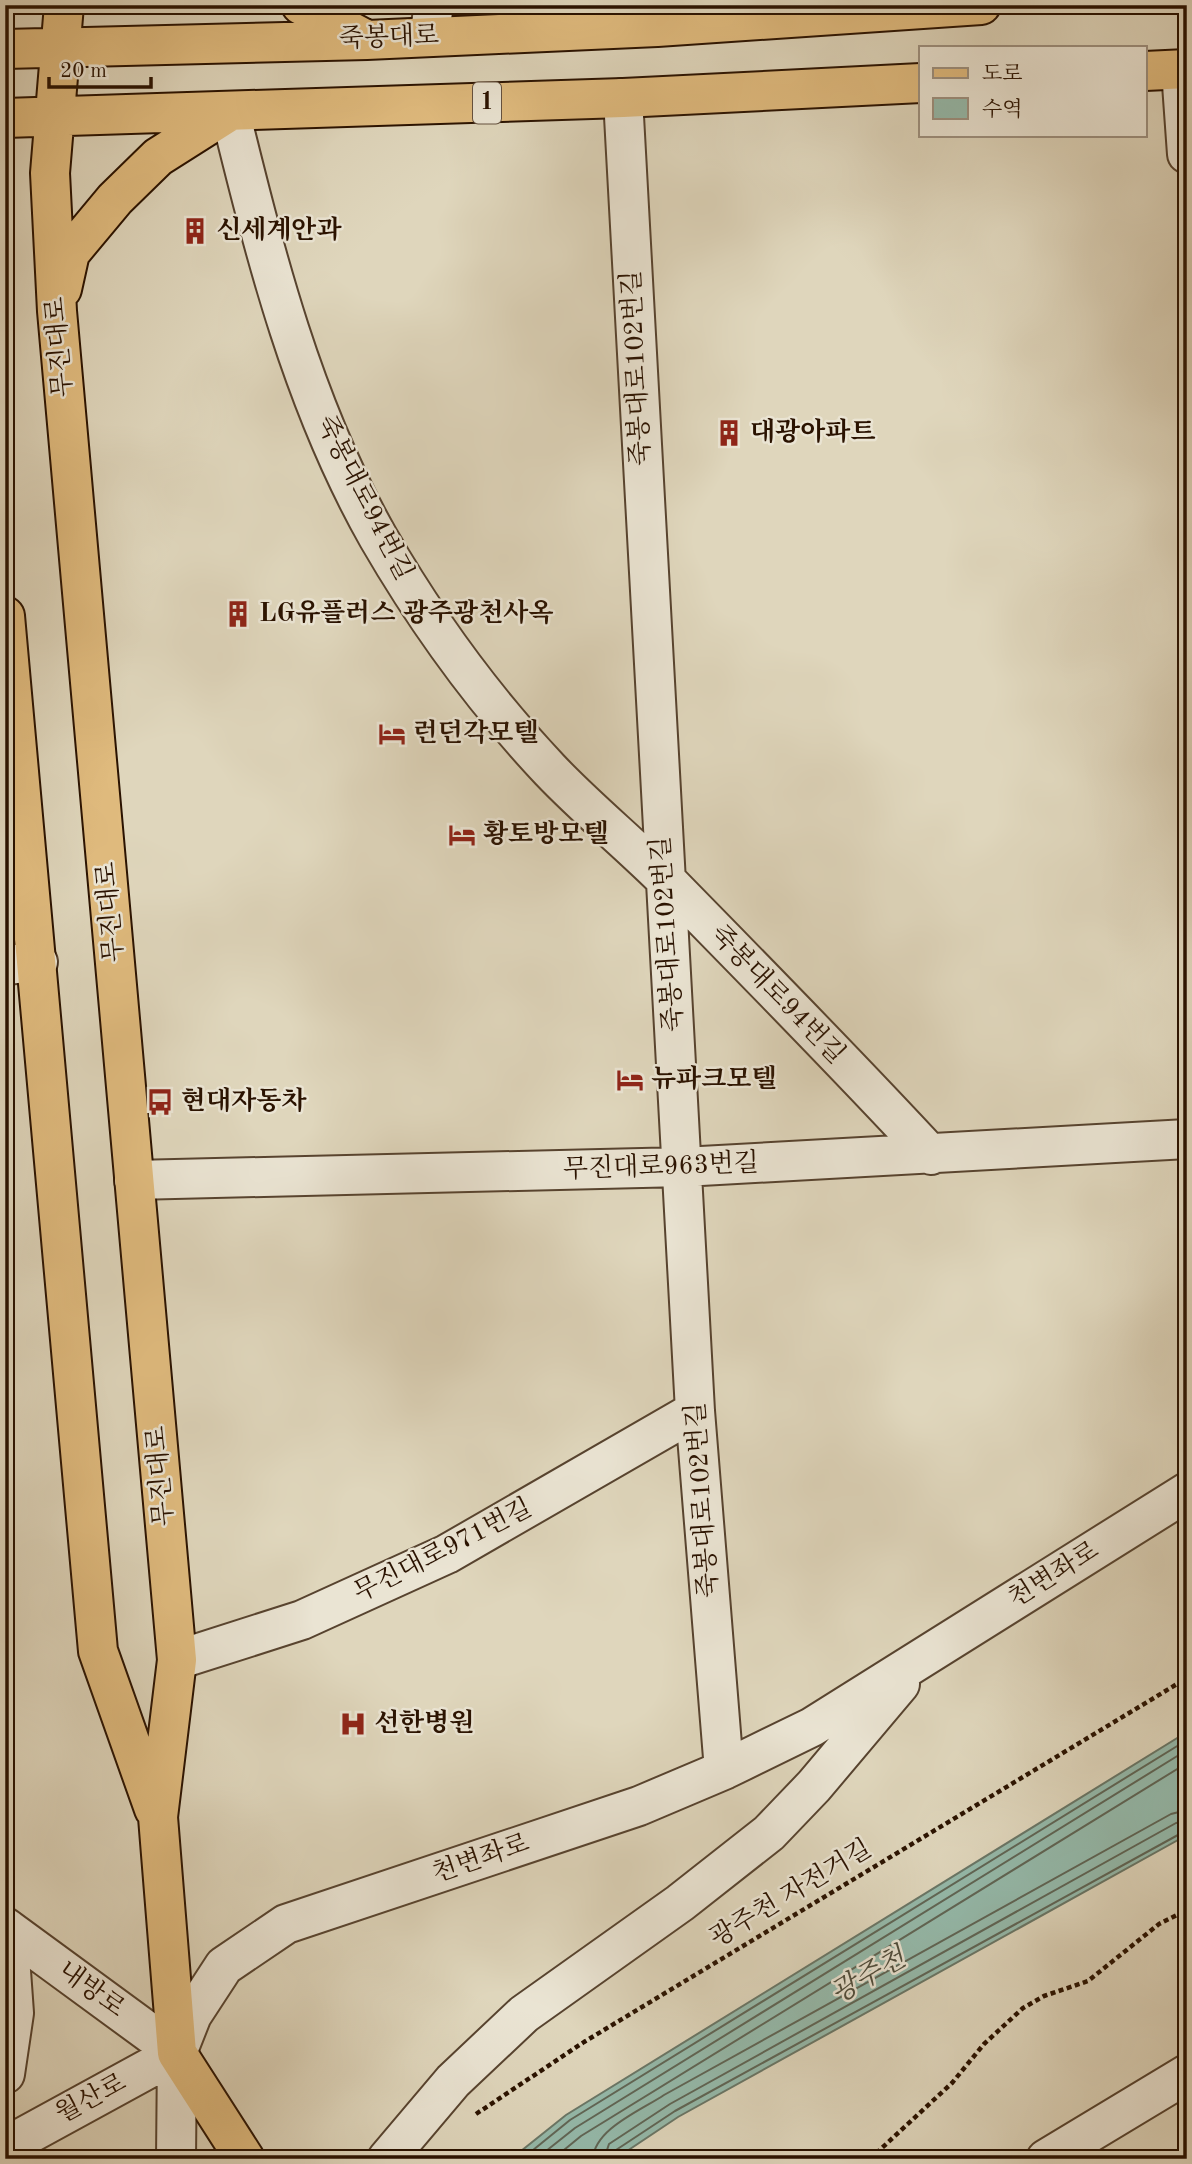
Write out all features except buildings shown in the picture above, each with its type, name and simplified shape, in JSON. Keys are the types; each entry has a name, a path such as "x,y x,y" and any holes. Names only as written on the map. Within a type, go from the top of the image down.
{"main road":[{"name":"무진대로","path":"64,5 50,173 57,311 177,1660 158,1817 177,2053 245,2159"},
{"path":"301,5 367,40"},
{"name":"죽봉대로","path":"5,50 367,40 431,21 981,5"},
{"name":"1","path":"5,118 624,98 919,83"},
{"path":"57,311 70,253 115,199 158,157 230,112"},
{"name":"무진대로","path":"5,616 22,963 97,1651 158,1817"}],"street":[{"path":"1171,70 1187,154"},
{"name":"죽봉대로102번길","path":"624,98 664,878 683,1167 695,1411 724,1770"},
{"name":"죽봉대로94번길","path":"230,112 270,272 293,343 333,448 378,536 447,644 510,726 552,772 664,878 931,1155"},
{"name":"무진대로963번길","path":"134,1180 683,1167 1187,1139"},
{"name":"무진대로971번길","path":"177,1660 302,1620 447,1554 695,1411"},
{"name":"천변좌로","path":"176,2159 177,2053 192,2015 224,1966 286,1924 639,1806 724,1770 812,1727 1187,1492"},
{"name":"천변좌로","path":"387,2159 453,2081 524,2014 680,1903 769,1833 814,1786 921,1658"},
{"path":"5,2074 14,2012 6,1928"},
{"name":"내방로","path":"6,1928 177,2053"},
{"name":"월산로","path":"5,2147 177,2053"},
{"path":"1046,2159 1187,2074"}],"path":[{"name":"광주천 자전거길","path":"469,2120 595,2035 1187,1678"},
{"path":"870,2159 952,2083 984,2044 1023,2008 1044,1996 1088,1981 1159,1924 1187,1910"}],"water":[{"name":"광주천","path":"1187,1732 1187,1835 678,2117 615,2159 511,2159 566,2115"}],"place":[{"name":"신세계안과","path":"195,231"},
{"name":"대광아파트","path":"729,433"},
{"name":"LG유플러스 광주광천사옥","path":"238,614"},
{"name":"런던각모텔","path":"392,734"},
{"name":"황토방모텔","path":"462,835"},
{"name":"뉴파크모텔","path":"630,1080"},
{"name":"현대자동차","path":"160,1102"},
{"name":"선한병원","path":"353,1724"}]}
